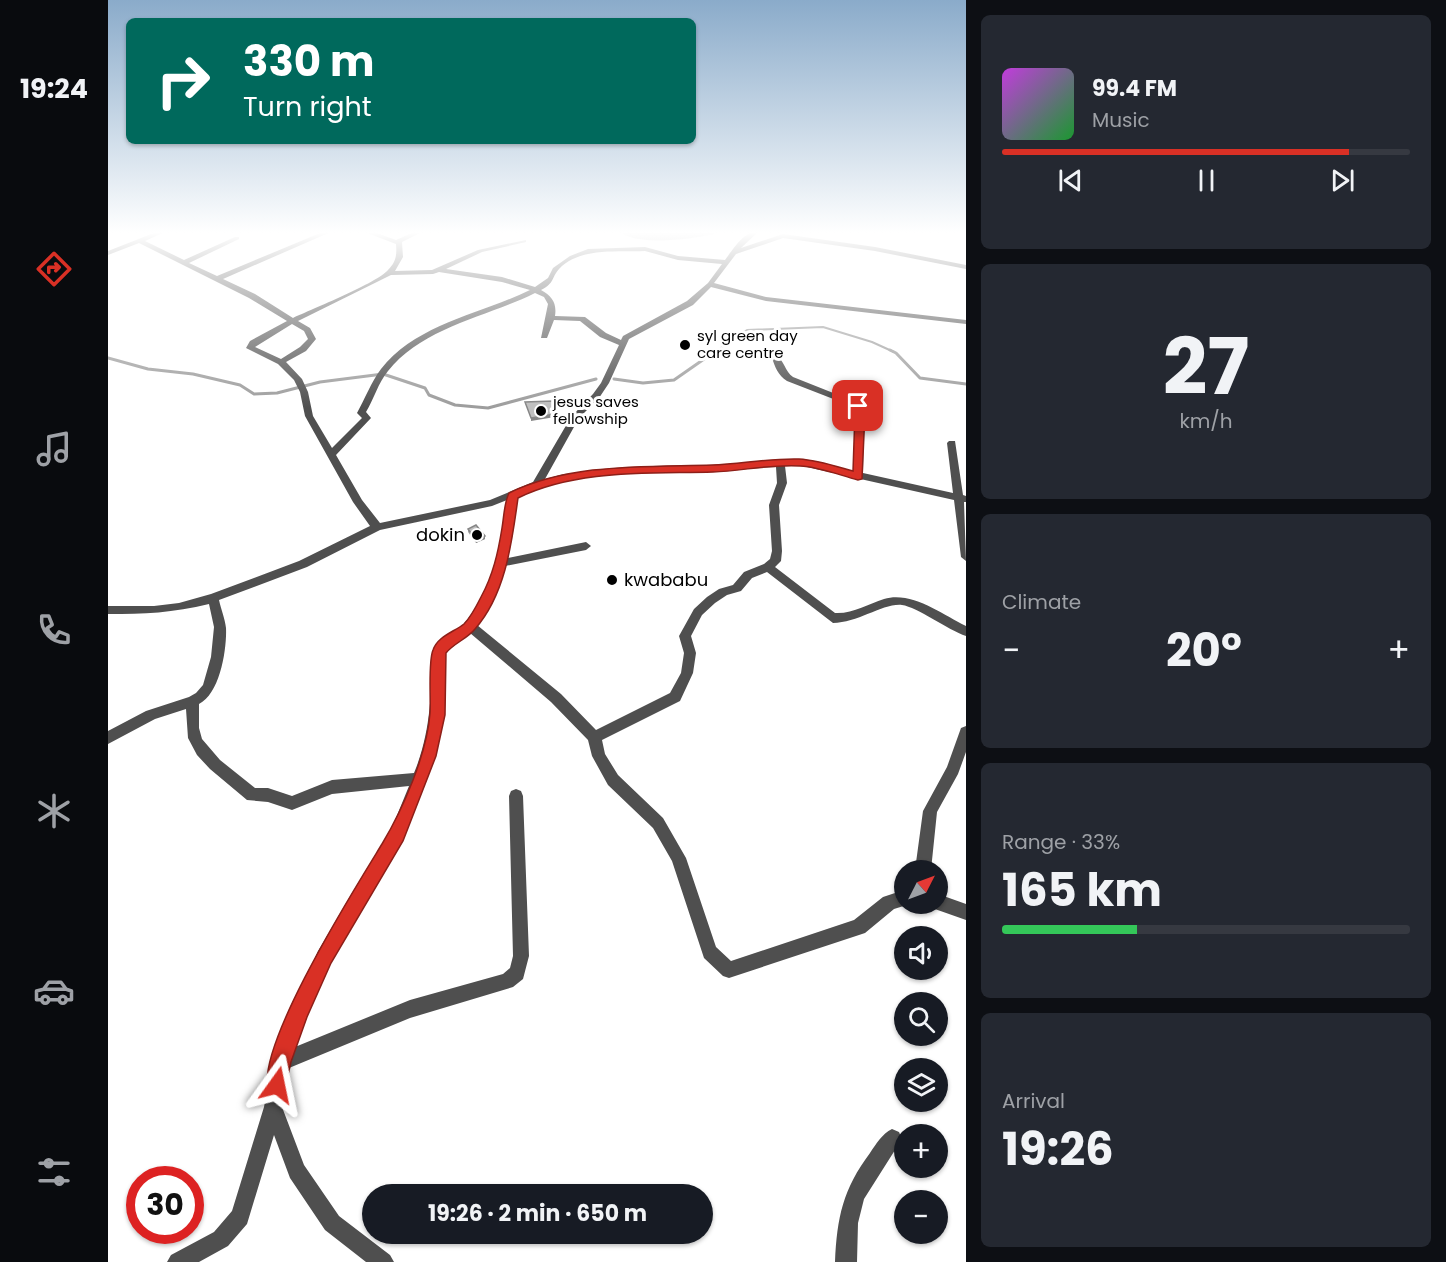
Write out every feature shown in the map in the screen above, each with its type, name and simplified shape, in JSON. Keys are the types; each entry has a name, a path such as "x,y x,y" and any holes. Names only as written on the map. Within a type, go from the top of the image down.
{"street":[{"path":"239,290 307,330 312,339 303,349 282,362"},
{"path":"359,290 292,321 253,343 250,348 282,362 298,379 304,392 309,416 358,502 377,527"},
{"path":"332,453 367,418 361,413 386,368 411,348 450,326 535,290"},
{"path":"538,290 551,301 552,308 544,336"},
{"path":"537,484 576,417 605,383 622,344 634,333 690,303 704,290"},
{"path":"736,290 778,300 966,322"},
{"path":"549,318 582,318 603,335 622,344"},
{"path":"776,358 782,373 789,378 858,406 860,412 858,476"},
{"path":"952,443 963,499 966,557"},
{"path":"108,610 154,610 179,607 213,598 303,564 377,527 492,503 537,484 564,477 609,472 809,463 963,499"},
{"path":"594,737 675,697 687,673 690,653 685,636 698,612 723,592 737,588 748,575 768,567 775,561 777,551 774,505 782,483 780,464"},
{"path":"178,1262 221,1239 240,1217 273,1107 281,1062 298,1015 324,957 397,835 428,756 437,715 439,651 446,643 470,626 488,598 502,563 513,496"},
{"path":"502,563 586,546"},
{"path":"768,567 833,618 846,619 878,606 905,601 966,632"},
{"path":"108,738 151,715 201,697 209,687 218,657 219,627 213,598"},
{"path":"470,626 556,698 594,737 599,756 613,780 658,823 678,858 710,952 729,970 859,927 894,902"},
{"path":"193,701 192,726 196,742 216,764 252,795 268,795 292,803 332,787 419,779"},
{"path":"924,860 930,811 953,769 966,732"},
{"path":"281,1062 410,1009 507,981 517,973 521,956 516,796"},
{"path":"948,906 966,912"},
{"path":"273,1107 297,1171 332,1223 383,1262"},
{"path":"846,1262 846,1228 851,1201 859,1183 892,1139"}],"building":[{"name":"jesus saves fellowship","path":"553,401 555,414 531,418 525,402"},
{"name":"dokin","path":"476,525 485,536 476,540 468,529"}],"waterway":[{"path":"715,352 747,330 823,327 872,342 894,352"},
{"path":"614,379 643,383 674,380 717,350"},
{"path":"890,350 894,352"},
{"path":"894,352 920,378 966,384"},
{"path":"108,358 148,369 193,374 240,385 254,394 277,393 320,382 383,374 425,388 429,395 455,405 488,408 596,379"}],"place":[{"name":"syl green day care centre","path":"685,345"},
{"name":"jesus saves fellowship","path":"541,411"},
{"name":"dokin","path":"477,535"},
{"name":"kwababu","path":"612,580"}],"route":[{"path":"277,1085 281,1062 298,1015 324,957 397,835 428,756 437,715 439,651 446,643 470,626 488,598 502,563 513,496 537,484 564,477 652,469 713,468 798,462 815,464 858,476 860,412 858,406"}]}
